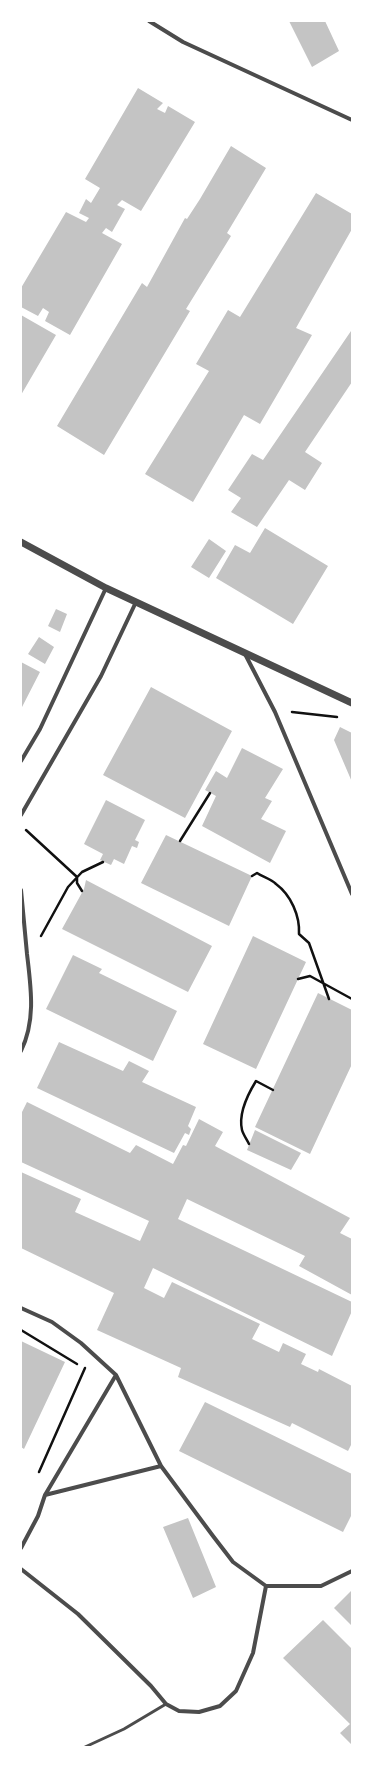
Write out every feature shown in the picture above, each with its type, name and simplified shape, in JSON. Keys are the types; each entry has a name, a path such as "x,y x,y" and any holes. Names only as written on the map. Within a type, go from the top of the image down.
{"street":[{"path":"149,21 183,42 352,120"},
{"path":"21,542 106,588 352,703"},
{"path":"21,761 40,730 106,588"},
{"path":"21,815 101,676 136,602"},
{"path":"245,654 275,712 352,894"},
{"path":"21,890 32,995 31,1015 26,1041 21,1051"},
{"path":"21,1308 52,1322 81,1343 116,1374 161,1466 233,1562 266,1586 321,1586 352,1571"},
{"path":"21,1548 38,1516 45,1495 116,1374"},
{"path":"45,1495 161,1466"},
{"path":"21,1569 78,1614 151,1686 166,1704 179,1711 199,1712 220,1706 236,1691 253,1653 266,1586"}],"lane":[{"path":"85,1747 124,1729 166,1704"}],"path":[{"path":"275,712 320,714 340,718"},
{"path":"180,841 210,793"},
{"path":"21,826 77,877 77,883 82,891"},
{"path":"27,956 46,929 68,887 82,872 103,862"},
{"path":"252,876 257,874 277,884 292,903 300,922 299,934 309,944 329,998"},
{"path":"298,978 310,976 352,999"},
{"path":"249,1144 242,1130 242,1112 247,1095 256,1081 273,1090"},
{"path":"21,1330 85,1368 37,1476"}],"building":[{"path":"289,21 325,21 339,51 312,67"},
{"path":"138,88 163,103 157,109 165,113 168,106 195,122 141,211 122,200 117,205 125,209 112,232 106,228 102,233 122,244 70,335 45,321 49,312 43,308 38,316 21,307 21,288 66,212 86,222 89,218 79,213 86,199 91,203 100,188 85,179"},
{"path":"231,146 266,168 227,233 231,236 186,309 190,311 104,455 57,426 142,283 147,287 185,218 187,219 200,199"},
{"path":"316,193 352,214 352,229 296,328 312,335 260,424 244,415 193,502 145,474 209,371 196,364 228,310 240,317"},
{"path":"21,315 56,335 21,395"},
{"path":"351,331 352,382 305,452 322,463 305,490 289,480 257,527 231,512 241,498 228,490 252,454 263,460"},
{"path":"265,528 328,566 293,624 216,578 235,545 250,553"},
{"path":"209,539 226,551 209,578 191,567"},
{"path":"56,609 67,614 60,632 48,626"},
{"path":"39,637 54,647 45,664 28,654"},
{"path":"21,662 40,672 21,709"},
{"path":"151,687 232,731 185,818 103,775"},
{"path":"340,727 352,733 352,782 334,740"},
{"path":"242,748 283,769 265,798 272,801 261,819 286,831 270,863 202,826 216,796 205,790 216,771 227,778"},
{"path":"106,800 145,820 135,840 139,842 137,848 132,846 124,864 114,859 111,865 100,860 103,854 84,844"},
{"path":"166,835 252,876 229,926 141,883"},
{"path":"86,880 212,946 188,992 62,929 84,889"},
{"path":"253,936 306,962 256,1069 203,1044"},
{"path":"73,955 102,969 99,973 177,1011 153,1061 46,1009"},
{"path":"318,993 352,1010 352,1064 310,1154 255,1127"},
{"path":"59,1042 123,1071 129,1061 149,1071 142,1082 196,1107 188,1126 191,1129 189,1135 185,1133 174,1153 37,1088"},
{"path":"27,1102 130,1153 136,1145 173,1164 183,1145 186,1146 199,1119 223,1132 215,1146 350,1218 340,1233 352,1239 352,1295 299,1266 305,1256 187,1199 178,1219 352,1302 352,1311 332,1356 153,1268 144,1288 164,1298 172,1282 260,1324 252,1339 279,1352 283,1343 306,1354 301,1364 318,1372 319,1369 352,1386 352,1443 348,1451 292,1423 290,1427 178,1377 181,1368 97,1330 114,1293 21,1248 21,1172 81,1199 75,1212 140,1241 149,1221 21,1162 21,1114"},
{"path":"255,1130 301,1153 291,1170 247,1150"},
{"path":"21,1341 65,1362 24,1449 21,1447"},
{"path":"205,1402 352,1474 352,1514 343,1532 179,1451"},
{"path":"188,1518 216,1587 193,1598 163,1527"},
{"path":"352,1590 352,1626 334,1608"},
{"path":"323,1620 352,1649 352,1745 340,1733 350,1724 283,1658"}]}
